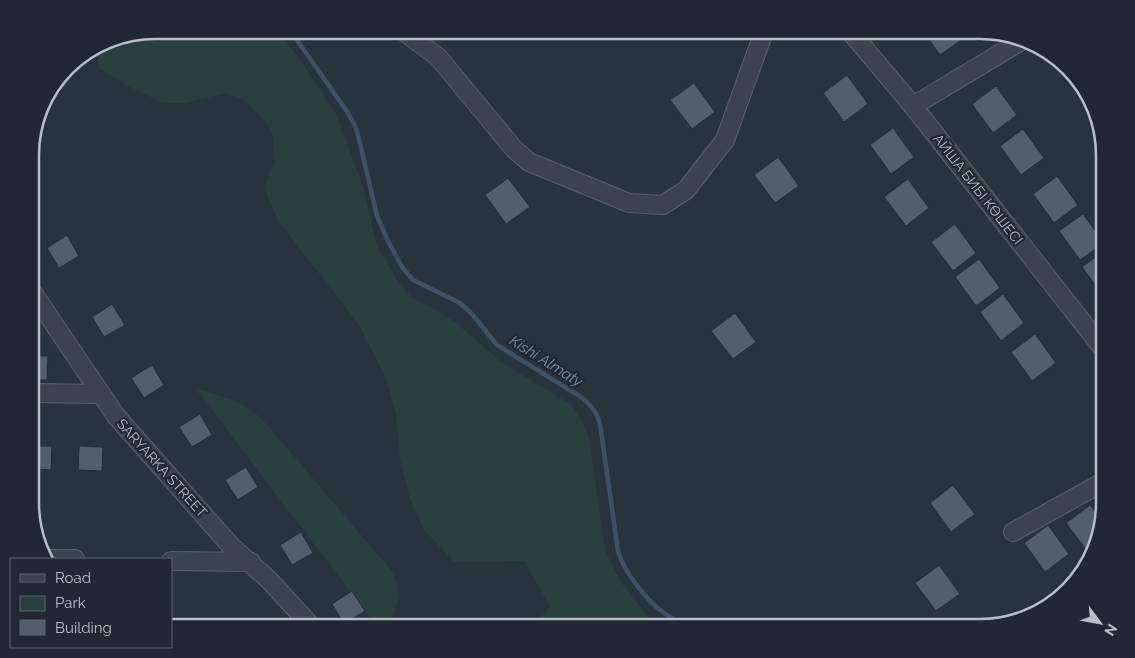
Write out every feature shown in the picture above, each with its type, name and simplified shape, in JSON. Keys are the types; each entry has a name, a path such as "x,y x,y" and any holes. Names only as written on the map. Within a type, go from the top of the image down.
{"street":[{"path":"414,39 438,57 514,149 529,162 629,203 663,205 686,190 726,140 762,39"},
{"name":"АЙША БИБІ КӨШЕСІ","path":"857,39 913,106 1096,340"},
{"path":"913,106 1015,45"},
{"name":"SARYARKA STREET","path":"39,301 116,416 231,546 250,562 304,619"},
{"path":"39,393 100,394"},
{"path":"1013,532 1096,486"},
{"path":"172,561 250,562"}],"green space":[{"path":"285,39 337,116 363,187 377,246 400,285 414,299 456,323 501,362 570,404 579,416 589,438 605,550 620,581 649,619 539,619 550,606 524,561 454,562 424,530 410,499 400,459 396,414 385,376 359,325 279,222 267,196 266,181 275,163 273,135 265,121 245,101 226,93 186,103 163,103 128,86 99,68 97,54 118,45 140,40"},
{"path":"195,388 239,403 263,420 392,571 397,585 398,602 391,619 371,619"}],"building":[{"path":"928,39 963,39 940,55"},
{"path":"847,75 868,104 844,122 823,93"},
{"path":"694,83 715,112 692,129 670,100"},
{"path":"996,86 1017,115 993,133 972,104"},
{"path":"893,128 914,157 891,174 870,145"},
{"path":"1023,129 1044,158 1021,175 1000,146"},
{"path":"778,157 799,186 775,203 754,175"},
{"path":"1057,176 1078,205 1054,223 1033,194"},
{"path":"508,178 530,207 506,224 485,195"},
{"path":"908,179 929,208 906,226 884,197"},
{"path":"1083,214 1096,232 1096,249 1080,260 1059,231"},
{"path":"955,224 976,253 953,271 931,242"},
{"path":"67,235 79,256 59,268 47,248"},
{"path":"1096,257 1096,286 1082,267"},
{"path":"979,259 1000,288 976,306 955,277"},
{"path":"1003,294 1024,323 1001,341 980,312"},
{"path":"112,304 125,325 104,337 92,317"},
{"path":"735,313 756,342 733,359 711,331"},
{"path":"1035,334 1056,363 1032,381 1011,352"},
{"path":"39,356 48,356 47,380 39,380"},
{"path":"152,365 164,385 144,398 131,378"},
{"path":"200,414 212,435 192,447 179,427"},
{"path":"39,446 52,446 51,470 39,469"},
{"path":"79,446 103,447 102,471 78,470"},
{"path":"246,467 258,487 238,500 225,480"},
{"path":"953,485 975,514 951,532 930,503"},
{"path":"1090,505 1096,513 1094,526 1086,550 1066,523"},
{"path":"1048,525 1069,554 1045,572 1024,543"},
{"path":"301,532 313,553 292,565 280,545"},
{"path":"939,565 960,594 936,611 915,583"},
{"path":"352,591 365,611 352,619 341,619 332,604"}],"waterway":[{"name":"Kіshі Almaty","path":"296,39 348,113 356,128 377,216 402,267 413,280 460,303 472,314 497,345 581,397 593,409 600,424 618,551 621,559 631,577 650,601 673,619"}]}
